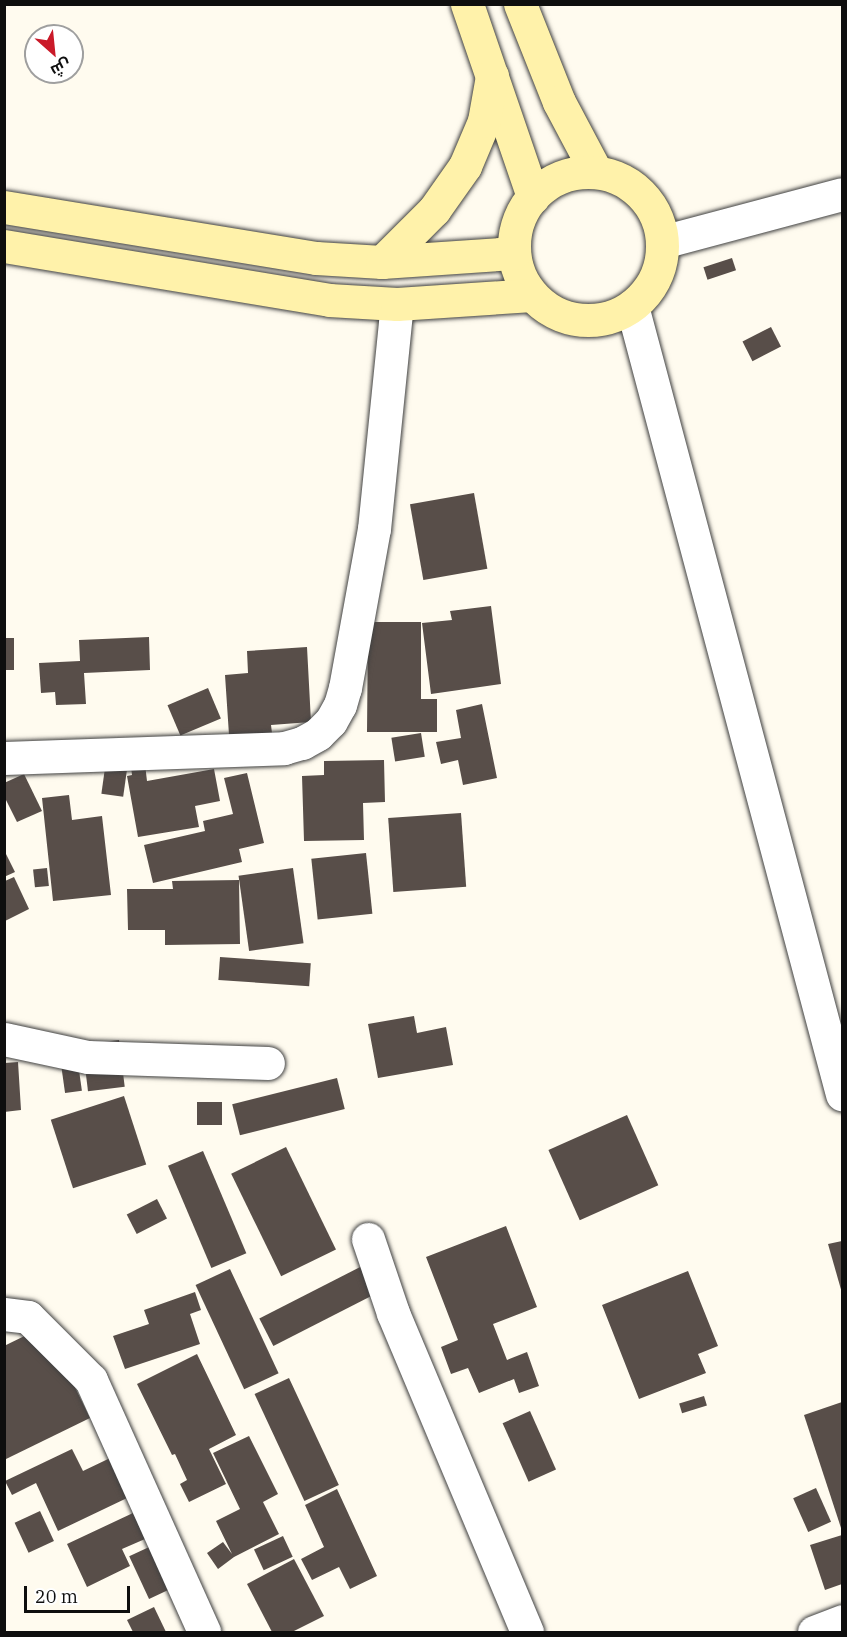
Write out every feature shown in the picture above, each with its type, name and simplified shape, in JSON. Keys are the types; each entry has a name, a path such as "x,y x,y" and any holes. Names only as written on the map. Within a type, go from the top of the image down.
{"main road":[{"path":"467,4 533,197"},
{"path":"520,4 559,102 596,172"},
{"path":"382,262 434,210 465,166 484,121 492,76"},
{"path":"596,172 621,180 642,195 656,216 662,242 659,266 649,289 632,306 612,316 591,320 559,314 532,295 520,275 514,253 515,233 522,214 533,197 561,177 596,172"},
{"path":"4,207 315,258 382,262 514,253"},
{"path":"4,246 329,300 397,304 532,295"}],"street":[{"path":"662,242 843,194"},
{"path":"4,758 284,748 302,743 318,734 331,721 340,705 345,687 374,529 397,304"},
{"path":"632,306 843,1094"},
{"path":"4,1039 88,1057 268,1063"},
{"path":"368,1239 393,1313 527,1632"},
{"path":"4,1314 28,1317 91,1380 204,1632"},
{"path":"814,1632 843,1622"}],"building":[{"path":"732,258 736,270 707,280 703,267"},
{"path":"771,327 781,347 752,361 742,342"},
{"path":"474,493 487,569 423,580 410,504"},
{"path":"491,606 501,684 431,694 422,623 452,620 450,611"},
{"path":"368,622 421,622 421,699 437,699 437,732 367,732"},
{"path":"149,637 150,670 84,673 86,704 56,705 55,692 41,693 39,663 80,661 79,640"},
{"path":"4,638 14,638 14,670 4,670"},
{"path":"307,647 311,722 271,725 272,733 229,735 225,675 248,673 247,651"},
{"path":"208,688 221,718 180,736 167,705"},
{"path":"482,704 497,778 463,785 458,760 441,764 436,742 461,738 456,710"},
{"path":"421,733 425,757 395,761 391,738"},
{"path":"144,756 147,781 214,769 220,801 195,806 199,827 138,837 127,776 132,775 130,759"},
{"path":"384,760 385,802 363,803 364,840 304,841 302,776 324,775 324,761"},
{"path":"105,768 127,771 123,797 101,794"},
{"path":"247,773 264,843 239,849 242,862 153,883 144,845 205,831 203,821 233,814 224,778"},
{"path":"24,774 42,811 17,822 4,796 4,783"},
{"path":"69,795 72,820 102,816 111,895 53,901 42,798"},
{"path":"461,813 466,887 393,892 388,818"},
{"path":"4,850 15,872 4,877"},
{"path":"366,853 372,914 318,919 311,859"},
{"path":"47,868 49,886 35,887 33,869"},
{"path":"293,868 304,943 249,951 239,876"},
{"path":"14,877 29,909 5,921 5,881"},
{"path":"239,880 240,944 165,945 165,930 128,930 127,889 173,889 172,881"},
{"path":"220,957 311,963 309,986 218,980"},
{"path":"414,1016 417,1033 446,1027 453,1065 378,1078 368,1024"},
{"path":"119,1040 125,1087 88,1091 82,1045"},
{"path":"18,1062 21,1110 4,1112 4,1063"},
{"path":"78,1063 82,1091 65,1093 61,1065"},
{"path":"337,1078 345,1109 240,1135 232,1104"},
{"path":"124,1096 146,1164 73,1188 51,1120"},
{"path":"197,1102 222,1102 222,1125 197,1125"},
{"path":"627,1115 658,1185 580,1220 548,1150"},
{"path":"286,1147 336,1249 281,1276 231,1174"},
{"path":"203,1151 246,1253 211,1268 168,1166"},
{"path":"157,1199 167,1219 137,1234 127,1214"},
{"path":"506,1226 537,1307 493,1324 507,1360 527,1352 539,1386 519,1393 514,1379 479,1393 468,1368 451,1374 441,1347 458,1340 426,1257"},
{"path":"842,1241 842,1293 828,1244"},
{"path":"368,1263 382,1291 273,1346 259,1318"},
{"path":"230,1269 279,1373 244,1389 196,1285"},
{"path":"688,1271 718,1346 698,1354 706,1373 639,1399 602,1305"},
{"path":"195,1292 201,1310 190,1314 200,1344 125,1369 113,1336 149,1324 144,1310"},
{"path":"45,1326 90,1418 4,1460 4,1346"},
{"path":"197,1354 236,1435 209,1449 226,1484 189,1502 180,1484 187,1480 137,1384"},
{"path":"289,1378 339,1485 304,1501 255,1394"},
{"path":"704,1396 707,1406 682,1413 679,1404"},
{"path":"842,1402 842,1531 804,1415"},
{"path":"530,1411 556,1469 529,1482 503,1423"},
{"path":"249,1436 278,1494 263,1502 279,1534 234,1557 218,1569 207,1553 223,1542 232,1554 216,1521 240,1509 213,1453"},
{"path":"72,1449 83,1471 129,1449 148,1488 58,1531 36,1483 12,1495 5,1481"},
{"path":"816,1488 831,1522 808,1532 793,1498"},
{"path":"337,1489 377,1576 350,1589 339,1567 312,1580 301,1559 324,1547 305,1505"},
{"path":"40,1511 54,1541 29,1553 15,1523"},
{"path":"133,1513 145,1539 122,1549 130,1566 87,1587 67,1544"},
{"path":"842,1535 842,1584 825,1590 810,1545"},
{"path":"283,1536 293,1557 264,1570 254,1550"},
{"path":"160,1542 180,1585 149,1599 129,1556"},
{"path":"294,1559 324,1616 292,1632 272,1632 247,1584"},
{"path":"154,1607 166,1632 133,1632 127,1620"}]}
